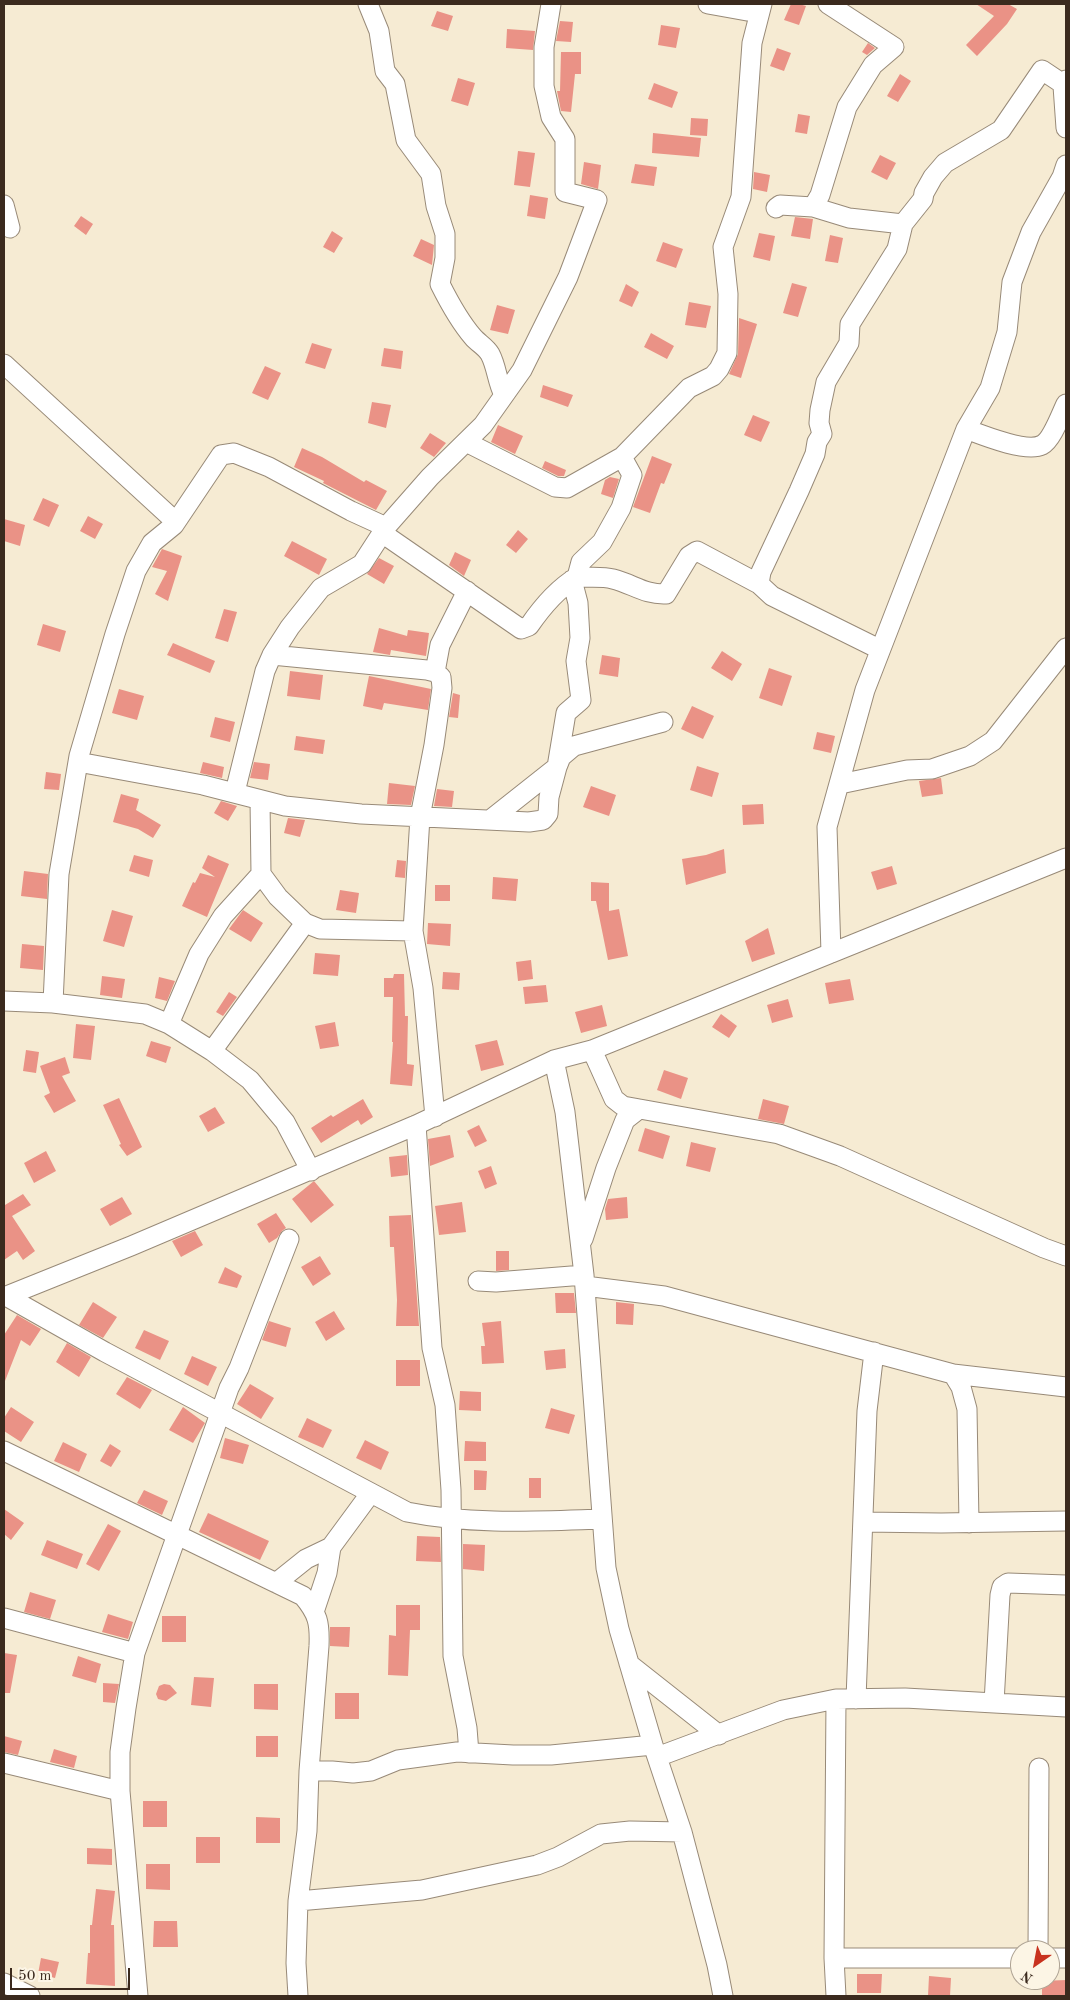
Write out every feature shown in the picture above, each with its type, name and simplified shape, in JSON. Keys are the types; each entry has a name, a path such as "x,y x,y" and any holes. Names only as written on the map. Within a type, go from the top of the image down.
{"street":[{"path":"368,4 379,31 385,70 395,84 406,140 431,174 436,206 445,234 446,258 440,284 473,337 489,352 504,395"},
{"path":"235,792 265,671 272,654 290,627 321,588 362,564 384,530 430,476 483,425 522,370 568,277 597,200 564,192 564,139 552,117 544,86 544,47 550,4"},
{"path":"708,4 747,11 748,4"},
{"path":"466,442 555,487 567,488 622,457 689,388 713,376 719,369 727,353 728,294 724,247 740,197 752,43 762,4"},
{"path":"813,207 820,195 848,107 873,65 894,47 828,4"},
{"path":"759,584 762,572 799,491 815,454 817,442 822,434 819,423 820,410 826,382 848,343 850,324 897,249 903,224 923,199 924,193 934,176 946,163 1001,130 1042,70 1065,84 1066,128"},
{"path":"832,953 827,827 864,690 935,513 966,429 990,388 1008,332 1012,282 1031,232 1062,177 1066,165"},
{"path":"4,205 10,228"},
{"path":"776,208 780,205 813,207 849,218 879,223 903,224"},
{"path":"4,364 176,522"},
{"path":"966,429 1000,441 1028,446 1042,445 1049,437 1066,404"},
{"path":"53,1004 59,874 78,762 112,644 136,571 152,543 176,522 222,455 234,453 269,467 384,530 521,628 529,626 540,610 560,588 574,578 581,562 602,542 621,508 632,475 622,457"},
{"path":"574,578 611,578 652,595 666,594 689,556 697,552 759,584 772,596 879,649"},
{"path":"78,762 235,792 284,806 361,814 529,822 543,820 548,814 549,796 557,767 566,713 581,700 576,661 580,638 574,578"},
{"path":"435,672 440,645 467,591"},
{"path":"840,784 907,770 932,769 970,756 993,741 1066,648"},
{"path":"272,654 435,672 440,677 442,688 434,745 420,817 413,931 423,988 435,1117"},
{"path":"490,820 557,767 562,757 574,746 663,722"},
{"path":"260,800 261,874 278,897 305,923 320,929 413,931"},
{"path":"5,1296 311,1171 435,1117 554,1060 592,1050 1066,858"},
{"path":"169,1024 199,954 223,916 261,874"},
{"path":"212,1051 305,923"},
{"path":"4,1001 53,1004 145,1014 169,1024 212,1051 250,1080 285,1122 311,1171"},
{"path":"592,1050 614,1099 623,1106 779,1134 840,1156 1044,1248 1066,1256"},
{"path":"554,1060 565,1112 581,1247 606,1568 619,1629 629,1664 682,1832 717,1965 723,1996"},
{"path":"581,1247 606,1168 625,1120 638,1109"},
{"path":"416,1125 432,1348 445,1405 452,1519 453,1656 467,1728 469,1753"},
{"path":"138,1996 120,1791 120,1752 135,1653 220,1413 289,1239"},
{"path":"478,1281 584,1281 664,1296 953,1374 1066,1387"},
{"path":"5,1296 105,1352 407,1512 452,1519 538,1521 602,1519"},
{"path":"856,1699 867,1411 874,1352"},
{"path":"953,1374 961,1387 967,1409 969,1523"},
{"path":"4,1451 303,1596 314,1609 320,1627 308,1770 307,1831 298,1901 296,1963 298,1996"},
{"path":"314,1609 327,1573 331,1547 370,1494"},
{"path":"864,1522 969,1523 1066,1521"},
{"path":"276,1583 306,1559 331,1547"},
{"path":"994,1703 1000,1594 1002,1587 1008,1583 1066,1585"},
{"path":"4,1618 135,1653"},
{"path":"629,1664 718,1735"},
{"path":"308,1770 353,1774 371,1771 398,1760 440,1753 551,1755 655,1751 718,1735 783,1710 836,1699 904,1698 1066,1707"},
{"path":"836,1699 834,1958 836,1996"},
{"path":"4,1763 120,1791"},
{"path":"1038,1940 1039,1768"},
{"path":"298,1901 422,1890 537,1865 558,1857 602,1834 630,1831 682,1832"},
{"path":"834,1958 1010,1958"},
{"path":"4,1982 30,1996"}],"building":[{"path":"791,4 806,6 799,25 784,20"},
{"path":"976,4 1008,4 1017,9 1007,24 977,56 966,45 994,16"},
{"path":"437,11 453,16 448,31 431,26"},
{"path":"560,21 573,22 571,42 556,41"},
{"path":"661,25 680,28 676,48 658,45"},
{"path":"507,29 535,31 533,50 506,48"},
{"path":"868,43 875,48 867,55 862,52"},
{"path":"777,48 791,53 784,71 770,66"},
{"path":"561,52 581,52 581,74 575,74 571,112 561,111 557,91 560,91"},
{"path":"900,74 911,81 898,102 887,96"},
{"path":"458,78 475,83 468,106 451,101"},
{"path":"654,83 678,92 672,108 648,99"},
{"path":"798,114 810,116 807,134 795,132"},
{"path":"691,118 708,119 707,136 690,135"},
{"path":"653,133 701,138 699,157 652,153"},
{"path":"518,151 535,153 530,187 514,185"},
{"path":"880,155 896,163 887,180 871,172"},
{"path":"584,162 601,165 598,189 581,184"},
{"path":"635,164 657,167 654,186 631,183"},
{"path":"754,172 770,175 767,192 753,189"},
{"path":"530,195 548,198 545,219 527,216"},
{"path":"81,216 93,224 86,235 74,226"},
{"path":"795,217 813,219 810,239 791,236"},
{"path":"332,231 343,238 334,253 323,247"},
{"path":"759,233 775,236 770,261 753,257"},
{"path":"830,235 843,238 838,263 825,261"},
{"path":"421,239 434,245 432,265 413,256"},
{"path":"663,242 683,249 676,268 656,261"},
{"path":"792,283 807,287 798,317 783,313"},
{"path":"626,284 639,292 632,307 619,301"},
{"path":"689,302 711,306 706,328 685,325"},
{"path":"497,305 515,310 508,334 490,330"},
{"path":"739,318 757,324 741,378 729,374 738,354"},
{"path":"651,333 674,346 667,359 644,347"},
{"path":"312,343 332,349 325,369 305,363"},
{"path":"384,348 403,351 401,369 381,366"},
{"path":"265,366 281,373 268,400 252,393"},
{"path":"543,385 573,395 568,407 540,397"},
{"path":"372,402 391,405 386,428 368,423"},
{"path":"753,415 770,422 761,442 744,435"},
{"path":"498,425 523,436 515,454 491,442"},
{"path":"430,433 446,443 434,457 420,448"},
{"path":"302,448 322,457 364,482 366,480 387,491 376,510 323,483 324,481 294,467"},
{"path":"652,456 672,464 664,484 661,483 650,513 633,507"},
{"path":"545,461 566,470 564,476 558,476 542,468"},
{"path":"610,477 619,479 613,498 601,494 605,480"},
{"path":"43,498 59,505 49,527 33,520"},
{"path":"88,516 103,524 95,539 80,531"},
{"path":"4,519 25,525 20,546 4,541"},
{"path":"518,530 528,539 516,553 506,545"},
{"path":"292,541 327,559 319,575 284,556"},
{"path":"162,549 182,556 168,601 155,594 167,571 152,567"},
{"path":"455,552 471,560 464,576 449,565"},
{"path":"379,558 394,566 384,584 367,574"},
{"path":"224,609 237,612 228,642 215,638"},
{"path":"43,624 66,631 60,652 37,645"},
{"path":"379,628 407,636 408,630 429,633 426,656 391,650 390,655 373,652"},
{"path":"173,643 215,661 210,673 167,655"},
{"path":"722,651 742,664 732,681 711,668"},
{"path":"602,655 620,658 618,677 599,674"},
{"path":"769,668 792,676 782,706 759,698"},
{"path":"290,671 323,675 320,700 287,696"},
{"path":"369,676 431,689 428,710 384,703 382,710 363,706"},
{"path":"119,689 144,696 137,720 112,713"},
{"path":"453,693 460,695 458,718 449,717"},
{"path":"692,706 714,716 703,739 681,729"},
{"path":"215,717 235,722 230,742 210,737"},
{"path":"817,732 835,736 831,753 813,749"},
{"path":"296,736 325,740 323,754 294,750"},
{"path":"203,762 224,767 222,778 200,773"},
{"path":"254,762 270,764 268,780 250,778"},
{"path":"697,766 719,773 712,797 690,790"},
{"path":"46,772 61,774 59,790 44,789"},
{"path":"941,778 943,794 922,797 919,781"},
{"path":"389,783 415,786 411,805 387,804"},
{"path":"591,786 616,795 609,816 583,807"},
{"path":"437,789 454,791 452,807 434,806"},
{"path":"121,794 139,799 136,810 161,825 153,838 138,829 113,822"},
{"path":"221,801 237,806 228,821 214,813"},
{"path":"763,804 764,824 743,825 742,805"},
{"path":"288,818 305,820 300,837 284,833"},
{"path":"724,849 726,873 686,885 682,859 706,855"},
{"path":"134,855 153,860 149,877 129,871"},
{"path":"208,855 229,864 207,917 182,906 193,882 195,883 200,873 215,877 202,868"},
{"path":"397,860 406,861 405,878 395,877"},
{"path":"892,866 897,884 877,890 871,872"},
{"path":"24,871 48,874 47,899 21,896"},
{"path":"493,877 518,879 516,901 492,899"},
{"path":"591,882 609,883 609,911 619,909 628,956 608,960 596,901 591,901"},
{"path":"435,885 450,885 450,901 435,901"},
{"path":"340,890 359,893 356,913 336,910"},
{"path":"112,910 133,916 124,947 103,941"},
{"path":"243,910 263,923 251,942 229,929"},
{"path":"428,923 451,924 450,946 427,944"},
{"path":"768,928 775,954 752,962 745,941"},
{"path":"22,944 44,946 43,970 20,968"},
{"path":"315,953 340,955 338,976 313,974"},
{"path":"531,960 533,979 518,981 516,962"},
{"path":"443,972 460,973 459,990 442,989"},
{"path":"394,974 404,974 405,1016 408,1016 407,1064 414,1065 412,1086 390,1084 393,1042 393,997 384,997 384,978 393,978"},
{"path":"102,976 125,979 122,998 100,995"},
{"path":"159,977 175,981 167,1001 155,998"},
{"path":"850,979 854,1000 829,1004 825,983"},
{"path":"546,985 548,1002 525,1004 523,987"},
{"path":"229,992 237,997 223,1016 216,1012"},
{"path":"788,999 793,1017 772,1023 767,1005"},
{"path":"602,1005 607,1026 581,1033 575,1012"},
{"path":"721,1014 737,1026 729,1038 712,1027"},
{"path":"335,1022 339,1046 320,1049 315,1026"},
{"path":"76,1024 95,1026 91,1060 73,1058"},
{"path":"497,1040 504,1065 481,1071 475,1045"},
{"path":"151,1041 171,1047 166,1063 146,1056"},
{"path":"26,1050 39,1052 36,1073 23,1071"},
{"path":"65,1057 70,1073 62,1076 76,1101 54,1113 44,1096 50,1093 40,1066"},
{"path":"664,1070 688,1078 681,1099 657,1090"},
{"path":"119,1098 142,1147 127,1156 119,1145 121,1144 103,1105"},
{"path":"363,1099 373,1117 361,1125 358,1120 321,1143 311,1128 331,1115 333,1117"},
{"path":"763,1099 789,1106 784,1124 758,1119"},
{"path":"215,1107 225,1123 208,1132 199,1116"},
{"path":"479,1125 487,1141 475,1147 467,1131"},
{"path":"645,1128 670,1136 663,1159 638,1151"},
{"path":"450,1135 454,1157 430,1166 428,1139"},
{"path":"691,1142 716,1148 710,1172 686,1166"},
{"path":"46,1151 56,1171 34,1183 24,1163"},
{"path":"407,1155 408,1175 391,1177 389,1157"},
{"path":"491,1166 497,1184 485,1189 478,1171"},
{"path":"314,1181 334,1205 311,1223 292,1199"},
{"path":"23,1194 31,1205 12,1216 35,1251 23,1260 17,1251 4,1260 4,1203 5,1205"},
{"path":"122,1197 132,1214 110,1226 100,1209"},
{"path":"627,1197 628,1218 606,1220 605,1209 608,1199"},
{"path":"462,1202 466,1232 439,1235 435,1206"},
{"path":"276,1213 286,1228 277,1238 269,1243 257,1224"},
{"path":"411,1215 419,1326 396,1326 397,1300 394,1247 390,1247 389,1216"},
{"path":"195,1231 203,1245 181,1257 172,1241"},
{"path":"496,1251 509,1251 509,1270 496,1271"},
{"path":"320,1256 331,1274 313,1286 301,1267"},
{"path":"225,1267 242,1276 237,1288 218,1283"},
{"path":"555,1293 574,1293 576,1313 556,1313"},
{"path":"93,1302 117,1317 103,1338 79,1325"},
{"path":"616,1302 634,1304 633,1325 616,1324"},
{"path":"334,1311 345,1329 326,1341 315,1322"},
{"path":"17,1315 41,1329 30,1346 21,1340 5,1381 4,1335"},
{"path":"269,1321 291,1328 286,1347 262,1340"},
{"path":"501,1321 504,1363 482,1364 481,1346 485,1346 482,1323"},
{"path":"144,1330 169,1341 160,1360 135,1348"},
{"path":"67,1343 91,1357 79,1377 56,1362"},
{"path":"565,1349 566,1368 546,1370 544,1351"},
{"path":"192,1356 217,1367 208,1386 184,1374"},
{"path":"396,1360 420,1360 420,1386 396,1386"},
{"path":"127,1377 152,1390 140,1409 116,1394"},
{"path":"250,1384 274,1398 261,1419 237,1404"},
{"path":"460,1391 481,1392 481,1411 459,1410"},
{"path":"11,1407 34,1422 21,1442 4,1431 4,1418"},
{"path":"183,1407 205,1423 193,1443 169,1430"},
{"path":"551,1408 575,1415 569,1434 545,1428"},
{"path":"307,1418 332,1430 323,1448 298,1437"},
{"path":"225,1438 249,1445 243,1464 220,1458"},
{"path":"365,1440 389,1452 381,1470 356,1458"},
{"path":"465,1441 486,1442 486,1461 464,1461"},
{"path":"63,1442 87,1454 79,1472 54,1461"},
{"path":"110,1444 121,1451 111,1467 100,1461"},
{"path":"474,1470 487,1471 486,1490 474,1490"},
{"path":"529,1478 541,1478 541,1498 529,1498"},
{"path":"144,1490 168,1501 162,1515 137,1503"},
{"path":"4,1509 24,1523 11,1540 4,1534"},
{"path":"208,1513 269,1541 260,1560 199,1532"},
{"path":"108,1524 121,1531 99,1571 86,1564"},
{"path":"417,1536 440,1537 441,1562 416,1561"},
{"path":"47,1540 83,1554 77,1569 41,1555"},
{"path":"463,1544 485,1545 484,1571 463,1569"},
{"path":"30,1592 56,1600 50,1619 24,1612"},
{"path":"396,1605 420,1605 420,1630 410,1630 408,1676 388,1675 389,1635 396,1636"},
{"path":"108,1614 133,1622 128,1639 102,1632"},
{"path":"162,1616 186,1616 186,1642 162,1642"},
{"path":"330,1627 350,1627 349,1647 330,1646"},
{"path":"4,1653 17,1655 10,1693 4,1693"},
{"path":"78,1656 101,1664 96,1683 72,1676"},
{"path":"194,1677 214,1678 211,1707 191,1705"},
{"path":"103,1683 119,1684 115,1703 103,1702"},
{"path":"164,1684 170,1685 177,1693 166,1701 158,1699 156,1694 159,1686"},
{"path":"254,1684 278,1684 278,1710 254,1709"},
{"path":"335,1693 359,1693 359,1719 335,1719"},
{"path":"4,1736 22,1741 18,1755 4,1752"},
{"path":"256,1736 278,1736 278,1757 256,1757"},
{"path":"54,1749 77,1756 74,1768 50,1762"},
{"path":"143,1801 167,1801 167,1827 143,1827"},
{"path":"256,1817 280,1818 280,1843 256,1843"},
{"path":"196,1837 220,1837 220,1863 196,1863"},
{"path":"87,1848 112,1849 112,1865 87,1864"},
{"path":"146,1864 170,1864 170,1890 146,1889"},
{"path":"96,1889 115,1891 111,1925 114,1925 115,1986 86,1984 88,1953 90,1953 90,1925 92,1925"},
{"path":"154,1921 177,1921 178,1947 153,1947"},
{"path":"41,1958 59,1962 55,1978 38,1974"},
{"path":"857,1974 882,1974 881,1993 857,1993"},
{"path":"929,1976 951,1978 950,1996 928,1996"},
{"path":"1060,1980 1066,1980 1066,1996 1042,1996 1042,1990 1060,1990"}]}
